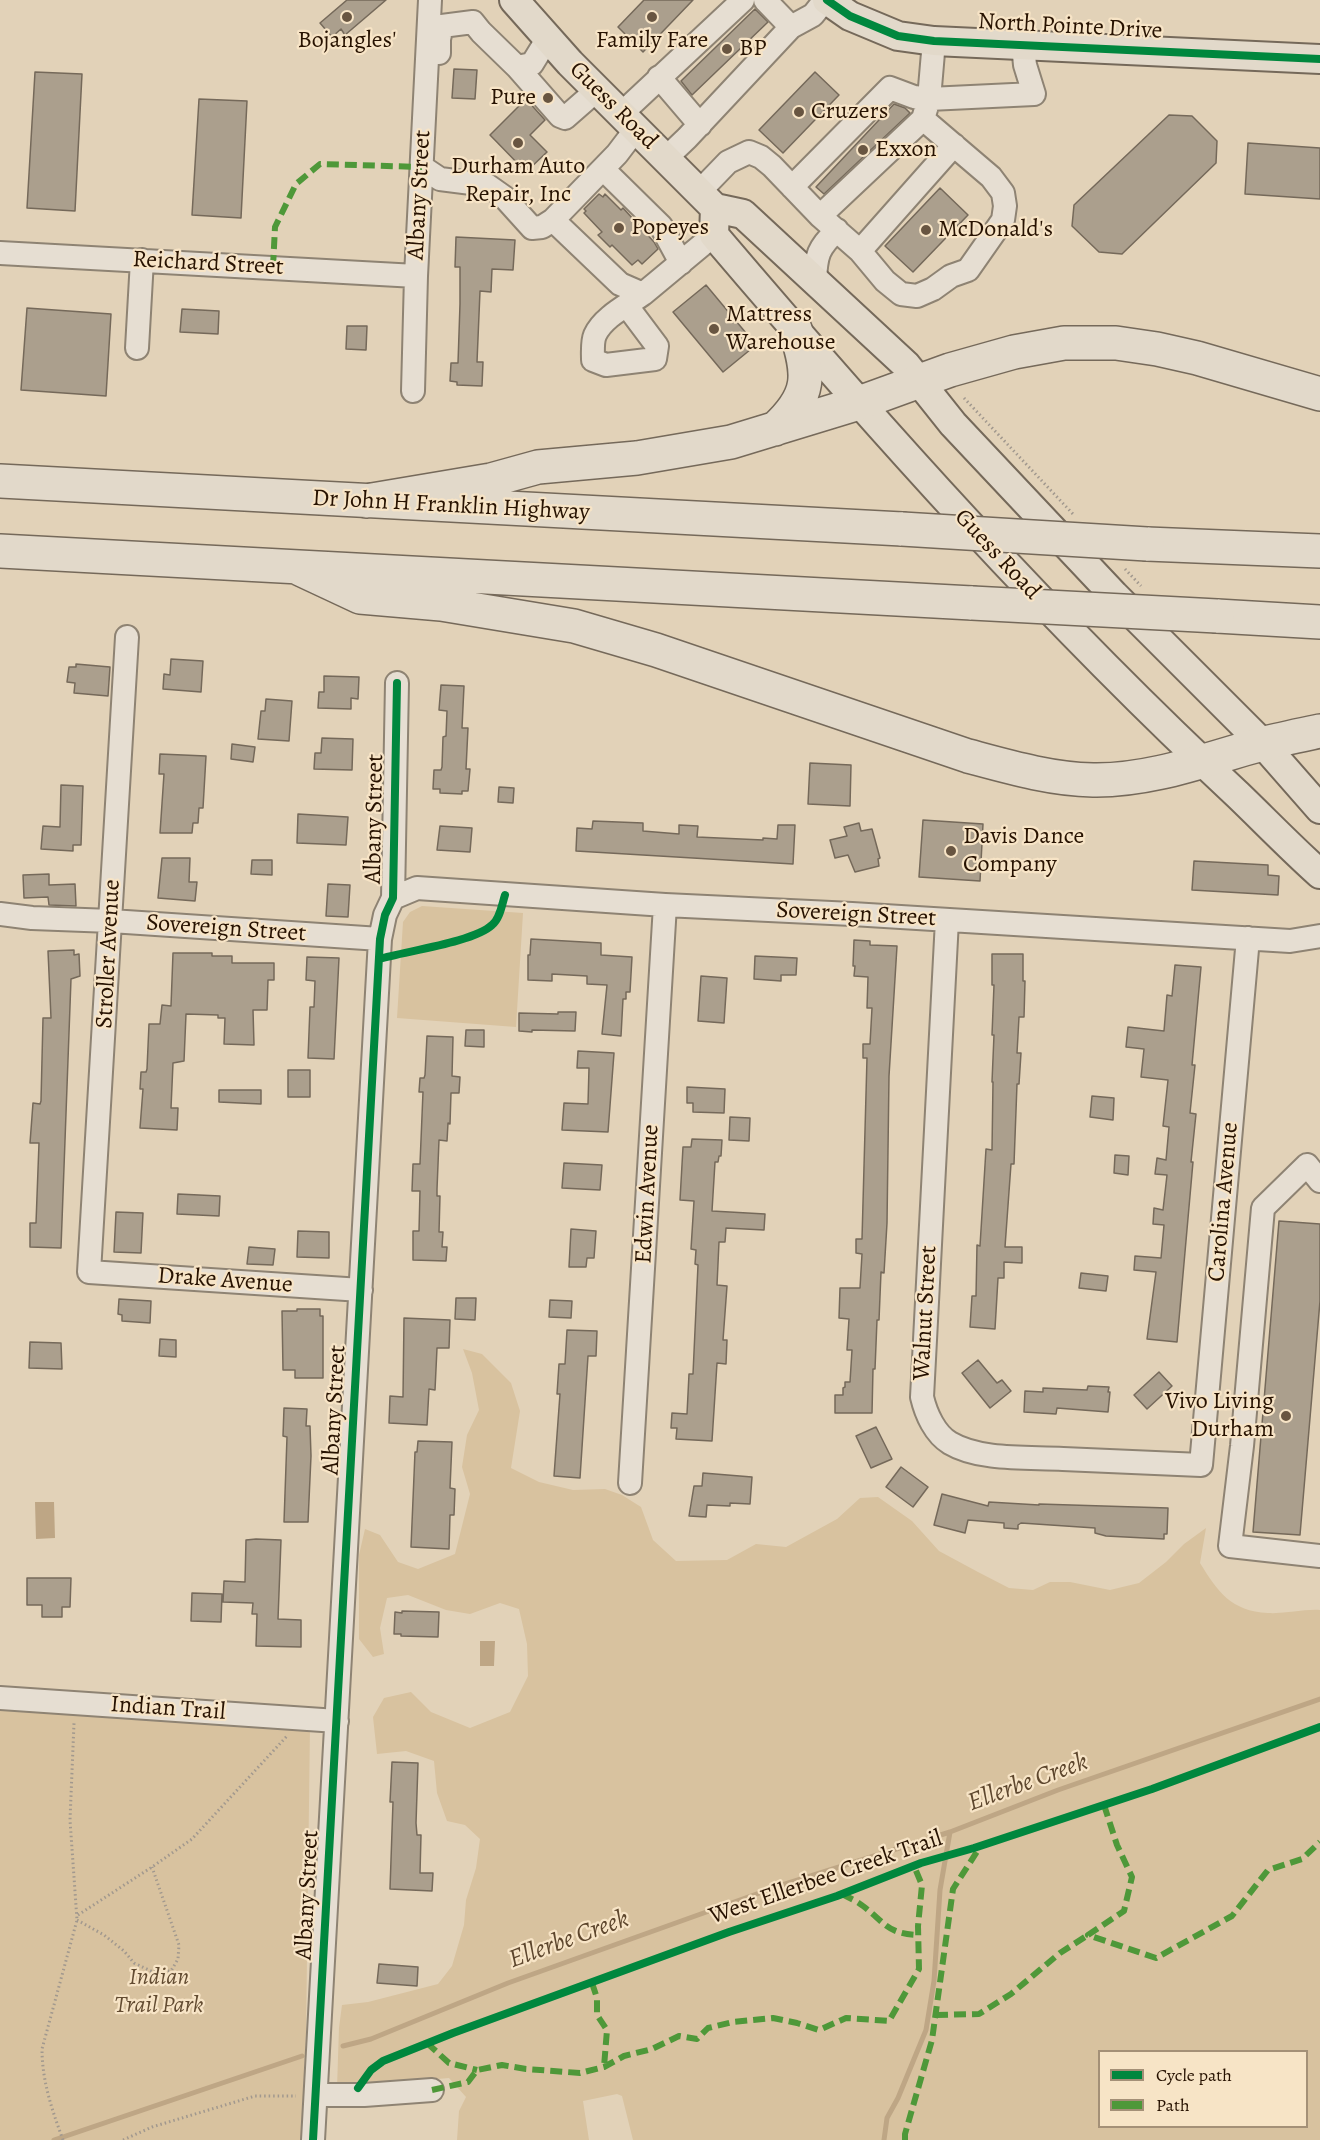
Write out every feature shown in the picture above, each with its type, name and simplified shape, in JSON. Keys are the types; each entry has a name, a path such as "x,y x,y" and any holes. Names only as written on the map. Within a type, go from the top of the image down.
{"highway":[{"path":"775,429 799,403 805,388 804,363 795,329"},
{"path":"366,501 467,485 538,467 637,458 731,442 859,403 919,381 1037,347 1064,342 1116,342 1197,358 1320,394"},
{"name":"Dr John H Franklin Highway","path":"0,481 1147,544 1320,551"},
{"path":"0,551 1320,621"},
{"path":"298,568 360,597 441,604 574,626 656,650 968,756 1030,772 1100,780 1129,778 1201,762 1320,730"}],"main road":[{"name":"Guess Road","path":"514,0 665,159 709,212 795,329 1035,597 1201,762 1320,874"},
{"name":"North Pointe Drive","path":"826,0 850,16 898,36 934,41 1320,59"},
{"name":"Guess Road","path":"709,212 742,213 906,365 953,424 1114,595 1263,744 1320,809"}],"street":[{"name":"Albany Street","path":"413,391 416,276 428,172 435,26 430,0"},
{"path":"428,172 440,179 487,185 504,197 532,228 542,227 553,220 610,161 628,122 659,77 743,0"},
{"path":"765,0 791,27"},
{"path":"665,159 700,125 791,27 813,15 826,0"},
{"path":"435,26 473,22 518,67 560,116 565,118 597,90"},
{"path":"518,67 532,64 548,38"},
{"path":"815,281 816,259 828,223 926,109 934,41"},
{"path":"926,109 1034,94 1025,65 1023,45"},
{"path":"659,77 700,125"},
{"path":"553,220 635,300 681,262 709,212 728,162 749,152 761,157 772,166 792,187 828,223 860,251 885,281 901,294 917,296 933,289 951,276 968,270 1003,220 1005,206 1003,194 991,177 954,145 926,109 914,97 890,88 792,187"},
{"path":"860,251 954,145"},
{"path":"610,161 661,226 681,262"},
{"name":"Reichard Street","path":"0,253 416,276"},
{"path":"137,348 142,260"},
{"name":"Stroller Avenue","path":"89,1272 127,637"},
{"name":"Albany Street","path":"313,2140 310,2096 337,1721 369,1190 380,939 393,898 397,683"},
{"name":"Sovereign Street","path":"393,898 417,888 665,905 1290,941 1320,936"},
{"name":"Edwin Avenue","path":"630,1483 665,905"},
{"name":"Sovereign Street","path":"0,914 33,918 380,939"},
{"name":"Walnut Street","path":"947,920 922,1382 922,1397 928,1416 938,1432 948,1442 962,1449 980,1453 1201,1465"},
{"name":"Carolina Avenue","path":"1201,1465 1248,938"},
{"path":"1320,1181 1307,1165 1263,1208 1242,1446 1230,1546 1320,1556"},
{"name":"Drake Avenue","path":"89,1272 362,1290"},
{"name":"Indian Trail","path":"0,1698 337,1721"},
{"path":"310,2096 432,2090"}],"path":[{"path":"959,393 1074,515"},
{"path":"1123,567 1148,594"},
{"path":"63,2140 54,2117 42,2071 42,2049 77,1917 70,1820 75,1703"},
{"path":"77,1917 192,1839 303,1718"},
{"path":"77,1917 124,1951 134,1964 153,1972 171,1971 178,1959 179,1945 152,1868"},
{"path":"123,2140 152,2127 255,2096 310,2096"}],"green space":[{"path":"422,906 523,913 516,1027 397,1018 403,922 410,912"},
{"path":"463,1349 482,1354 511,1383 520,1411 511,1468 539,1482 573,1490 605,1489 622,1495 641,1507 653,1540 676,1561 727,1560 756,1544 786,1547 837,1519 860,1498 878,1497 912,1521 939,1551 1009,1588 1033,1590 1050,1582 1070,1582 1110,1590 1139,1583 1206,1528 1200,1563 1213,1583 1235,1604 1255,1611 1274,1613 1320,1610 1320,2140 633,2140 622,2096 617,2094 583,2101 589,2140 457,2140 459,2111 466,2097 449,2078 337,2088 342,2005 368,2002 438,1984 452,1966 464,1925 466,1900 476,1868 480,1839 465,1825 447,1821 437,1793 434,1761 406,1751 377,1754 373,1717 384,1698 411,1692 431,1712 470,1728 510,1712 528,1676 527,1644 519,1609 500,1603 470,1614 446,1610 408,1595 387,1598 380,1628 384,1654 373,1657 359,1639 359,1555 365,1529 380,1535 398,1562 418,1569 455,1554 470,1494 462,1467 467,1435 479,1410 472,1373"},
{"name":"Indian Trail Park","path":"0,1708 310,1726 306,2033 301,2140 0,2140"}],"shaded area":[{"path":"35,1502 54,1502 55,1538 36,1539"},
{"path":"480,1641 495,1641 494,1666 480,1666"}],"building":[{"name":"Bojangles'","path":"347,0 386,0 345,35 341,29 332,37 320,23"},
{"name":"Family Fare","path":"644,0 693,0 643,52 618,27"},
{"name":"BP","path":"755,9 768,22 692,95 681,81"},
{"path":"454,69 477,70 475,99 452,98"},
{"path":"35,72 82,74 75,211 27,208"},
{"name":"Cruzers","path":"815,72 839,95 783,153 759,130"},
{"path":"199,99 247,101 241,218 192,215"},
{"name":"Durham Auto Repair, Inc","path":"526,99 545,120 530,135 547,152 526,172 490,135"},
{"name":"Exxon","path":"894,104 905,108 910,113 824,194 816,187"},
{"path":"1169,115 1192,116 1217,141 1216,163 1122,254 1099,252 1072,226 1074,205"},
{"path":"1248,143 1320,148 1320,199 1245,194"},
{"name":"McDonald's","path":"940,188 968,215 913,272 885,246"},
{"name":"Popeyes","path":"599,194 603,197 605,194 621,210 623,208 654,242 658,249 642,264 638,260 632,265 612,245 610,247 598,235 602,232 584,213 586,211 584,209"},
{"path":"456,237 515,240 513,270 492,269 491,292 480,291 477,362 483,362 482,386 457,385 457,382 450,381 451,363 458,363 460,267 455,267"},
{"name":"Mattress Warehouse","path":"706,285 756,345 723,372 673,312"},
{"path":"27,308 111,314 106,396 21,390"},
{"path":"182,309 219,311 218,334 180,332"},
{"path":"347,326 367,326 366,350 346,349"},
{"path":"171,659 203,661 201,692 163,689 164,674 170,675"},
{"path":"76,664 110,667 108,696 74,693 75,683 67,682 69,667 76,667"},
{"path":"324,676 359,677 358,699 351,698 351,709 318,708 319,692 324,692"},
{"path":"441,685 464,686 462,728 468,728 466,769 470,769 468,791 462,791 462,794 440,793 440,789 433,789 434,770 441,770 443,737 446,736 447,711 439,710"},
{"path":"266,699 292,701 289,741 258,739 261,711 265,711"},
{"path":"322,738 353,739 352,770 314,769 315,753 321,753"},
{"path":"232,744 255,747 253,762 231,759"},
{"path":"160,754 206,756 203,808 199,808 198,823 193,823 192,833 160,833 164,774 159,774"},
{"path":"810,763 851,765 850,806 808,804"},
{"path":"61,785 83,786 81,845 73,845 73,851 41,849 43,826 60,827"},
{"path":"499,787 514,788 513,803 498,802"},
{"path":"298,814 348,817 346,845 297,843"},
{"name":"Davis Dance Company","path":"923,820 983,824 980,881 919,877"},
{"path":"593,821 643,823 643,831 679,834 679,825 698,826 697,837 763,840 763,838 777,839 778,825 795,825 793,864 576,851 577,828 592,829"},
{"path":"859,823 861,831 872,829 880,858 878,859 879,866 855,872 848,855 835,858 830,840 847,836 844,827"},
{"path":"440,826 472,828 470,852 437,850"},
{"path":"162,858 190,858 189,882 197,882 195,901 158,898"},
{"path":"252,860 272,860 272,875 251,874"},
{"path":"1194,861 1268,865 1268,875 1279,876 1278,895 1192,890"},
{"path":"49,874 49,885 75,884 76,906 49,905 48,897 24,898 23,875"},
{"path":"328,884 350,885 348,917 326,916"},
{"path":"531,939 601,943 601,955 632,957 630,992 626,992 626,999 623,999 621,1036 602,1034 607,985 587,984 587,976 552,974 552,981 528,980 528,955 530,955"},
{"path":"854,940 870,941 870,945 897,946 889,1076 887,1223 884,1273 881,1272 879,1320 877,1320 875,1369 873,1369 872,1413 835,1413 835,1395 843,1395 845,1382 850,1382 852,1350 847,1350 849,1319 839,1318 840,1288 860,1288 862,1254 856,1253 856,1239 862,1239 867,1058 863,1058 863,1044 870,1044 872,1008 867,1008 868,977 854,976"},
{"path":"74,950 74,955 79,954 80,976 71,979 61,1248 30,1247 30,1223 36,1223 39,1143 30,1143 33,1103 40,1104 41,1101 43,1018 51,1018 48,951"},
{"path":"173,953 212,953 212,956 232,956 232,963 274,963 274,980 268,980 267,1010 253,1010 254,1045 224,1044 225,1018 218,1018 218,1015 186,1014 184,1061 173,1063 171,1108 178,1108 177,1130 140,1128 143,1089 140,1089 141,1072 146,1072 147,1069 149,1024 160,1024 162,1005 171,1006"},
{"path":"992,954 1023,954 1023,981 1025,981 1024,1017 1019,1017 1017,1053 1021,1053 1019,1084 1017,1084 1014,1164 1011,1164 1005,1247 1022,1247 1022,1263 1004,1262 1004,1278 998,1278 995,1329 970,1327 972,1296 976,1296 977,1245 980,1246 986,1149 992,1150 994,985 992,985"},
{"path":"755,956 797,958 796,975 781,975 781,981 754,979"},
{"path":"307,957 339,958 334,1059 308,1058 310,1007 314,1007 315,981 306,980"},
{"path":"1175,965 1201,967 1190,1113 1196,1114 1191,1162 1193,1162 1177,1342 1147,1339 1156,1272 1134,1270 1135,1256 1161,1258 1164,1225 1153,1224 1154,1208 1163,1210 1167,1175 1155,1174 1157,1158 1166,1160 1169,1127 1163,1126 1168,1080 1141,1077 1144,1049 1126,1047 1128,1027 1164,1031 1167,995 1172,996"},
{"path":"701,976 727,978 724,1023 698,1021"},
{"path":"558,1012 576,1012 575,1031 519,1031 519,1013 558,1014"},
{"path":"466,1030 484,1030 484,1047 465,1046"},
{"path":"427,1036 453,1037 452,1076 460,1077 459,1093 451,1093 447,1141 439,1140 437,1196 440,1196 439,1232 443,1232 442,1247 447,1247 446,1261 413,1260 413,1231 419,1231 420,1191 412,1191 413,1164 420,1164 423,1092 419,1092 420,1078 424,1078 425,1075"},
{"path":"578,1051 614,1053 608,1132 562,1130 564,1103 588,1104 589,1068 577,1068"},
{"path":"288,1070 310,1070 310,1097 288,1097"},
{"path":"687,1087 725,1089 724,1113 693,1112 693,1103 687,1103"},
{"path":"219,1090 261,1090 261,1104 219,1102"},
{"path":"1092,1096 1114,1098 1113,1120 1090,1117"},
{"path":"730,1117 750,1118 749,1141 729,1140"},
{"path":"692,1139 722,1140 721,1156 718,1162 715,1162 712,1211 765,1214 764,1230 726,1228 725,1242 719,1242 717,1285 727,1286 723,1340 727,1340 726,1364 717,1363 712,1441 676,1439 677,1428 671,1428 672,1413 687,1414 689,1374 693,1374 698,1265 695,1264 696,1250 691,1249 694,1201 680,1200 683,1147 691,1147"},
{"path":"1115,1155 1129,1156 1128,1175 1114,1173"},
{"path":"564,1163 602,1165 600,1190 562,1188"},
{"path":"178,1194 220,1196 219,1216 177,1214"},
{"path":"116,1212 143,1213 141,1253 114,1252"},
{"name":"Vivo Living Durham","path":"1279,1221 1320,1224 1320,1301 1300,1535 1253,1532"},
{"path":"571,1229 596,1231 594,1258 587,1258 586,1267 569,1267"},
{"path":"298,1231 329,1232 329,1258 297,1257"},
{"path":"249,1247 275,1249 273,1265 247,1264"},
{"path":"1081,1273 1108,1276 1106,1291 1079,1288"},
{"path":"456,1298 476,1298 475,1320 455,1319"},
{"path":"119,1299 151,1301 150,1323 122,1321 122,1315 118,1314"},
{"path":"550,1300 572,1301 571,1318 549,1317"},
{"path":"297,1309 320,1309 320,1316 323,1316 323,1378 295,1378 295,1370 283,1370 282,1311 297,1311"},
{"path":"404,1318 450,1320 449,1348 437,1348 435,1390 429,1389 427,1425 389,1423 390,1396 403,1397"},
{"path":"567,1330 597,1331 596,1356 588,1356 580,1478 554,1476 560,1394 557,1394 559,1364 565,1364"},
{"path":"160,1339 176,1340 176,1357 159,1356"},
{"path":"30,1342 61,1343 62,1369 29,1368"},
{"path":"978,1360 997,1383 1002,1380 1011,1391 990,1408 962,1373"},
{"path":"1159,1372 1172,1386 1147,1409 1134,1395"},
{"path":"1088,1386 1109,1387 1108,1412 1057,1408 1056,1414 1024,1412 1025,1391 1043,1392 1043,1388 1087,1390"},
{"path":"284,1408 307,1409 306,1426 310,1426 311,1456 308,1522 284,1522 287,1437 283,1436"},
{"path":"876,1427 892,1459 871,1468 856,1436"},
{"path":"418,1441 452,1442 450,1488 455,1489 454,1515 450,1515 449,1549 411,1547 415,1452 417,1452"},
{"path":"901,1467 928,1487 913,1507 886,1487"},
{"path":"703,1473 752,1477 750,1504 707,1505 706,1517 689,1516 694,1486 702,1486"},
{"path":"942,1494 988,1506 989,1502 1168,1508 1167,1534 1164,1534 1164,1539 1106,1536 1095,1533 1095,1528 1021,1523 1018,1529 1004,1528 1004,1523 968,1520 965,1533 934,1525"},
{"path":"246,1540 281,1540 278,1619 301,1620 301,1647 256,1646 257,1614 252,1614 253,1603 223,1602 224,1581 245,1582"},
{"path":"27,1578 71,1578 70,1607 62,1607 62,1617 42,1617 42,1605 27,1605"},
{"path":"192,1593 222,1594 221,1622 191,1621"},
{"path":"402,1611 439,1612 438,1637 394,1634 395,1612 402,1613"},
{"path":"392,1762 418,1763 416,1823 417,1835 421,1835 420,1873 433,1873 432,1891 390,1889"},
{"path":"379,1964 418,1967 417,1986 377,1983"}],"waterway":[{"name":"Ellerbe Creek","path":"343,2046 371,2039 508,1983 779,1886 950,1832 1058,1790 1320,1699"},
{"path":"884,2140 887,2118 898,2098 926,2030 934,1981 940,1890 950,1832"},
{"name":"Ellerbe Creek","path":"54,2140 302,2056"}],"marked path":[{"path":"273,267 275,227 296,184 320,164 422,167"},
{"path":"1104,1805 1117,1845 1132,1877 1124,1911 1088,1935 1156,1958 1232,1916 1268,1870 1302,1859 1320,1842"},
{"path":"905,2140 932,2040 953,1889 980,1847"},
{"path":"432,2090 468,2082 477,2070 502,2065 580,2073 604,2067 624,2056 652,2049 679,2036 697,2039 708,2028 733,2022 773,2018 819,2030 846,2018 889,2021 919,1969 918,1926 922,1885 914,1866"},
{"path":"842,1894 861,1904 893,1930 918,1935"},
{"path":"936,2015 979,2014 1011,1994 1060,1953 1088,1935"},
{"path":"592,1983 597,1998 597,2015 607,2030 604,2067"},
{"path":"427,2043 449,2063 477,2070"}],"cycle path":[{"path":"827,0 850,16 898,36 934,41 1320,59"},
{"path":"313,2140 357,1390 380,939 385,915 393,898 397,683"},
{"path":"379,959 455,941 483,931 497,919 505,895"},
{"name":"West Ellerbee Creek Trail","path":"358,2088 371,2070 383,2061 453,2033 729,1932 837,1896 921,1863 974,1848 1152,1789 1320,1727"}],"place":[{"name":"Bojangles'","path":"347,17"},
{"name":"Family Fare","path":"652,17"},
{"name":"BP","path":"727,49"},
{"name":"Pure","path":"548,98"},
{"name":"Cruzers","path":"799,112"},
{"name":"Durham Auto Repair, Inc","path":"518,143"},
{"name":"Exxon","path":"863,150"},
{"name":"Popeyes","path":"619,228"},
{"name":"McDonald's","path":"926,230"},
{"name":"Mattress Warehouse","path":"714,329"},
{"name":"Davis Dance Company","path":"951,851"},
{"name":"Vivo Living Durham","path":"1286,1416"}]}
